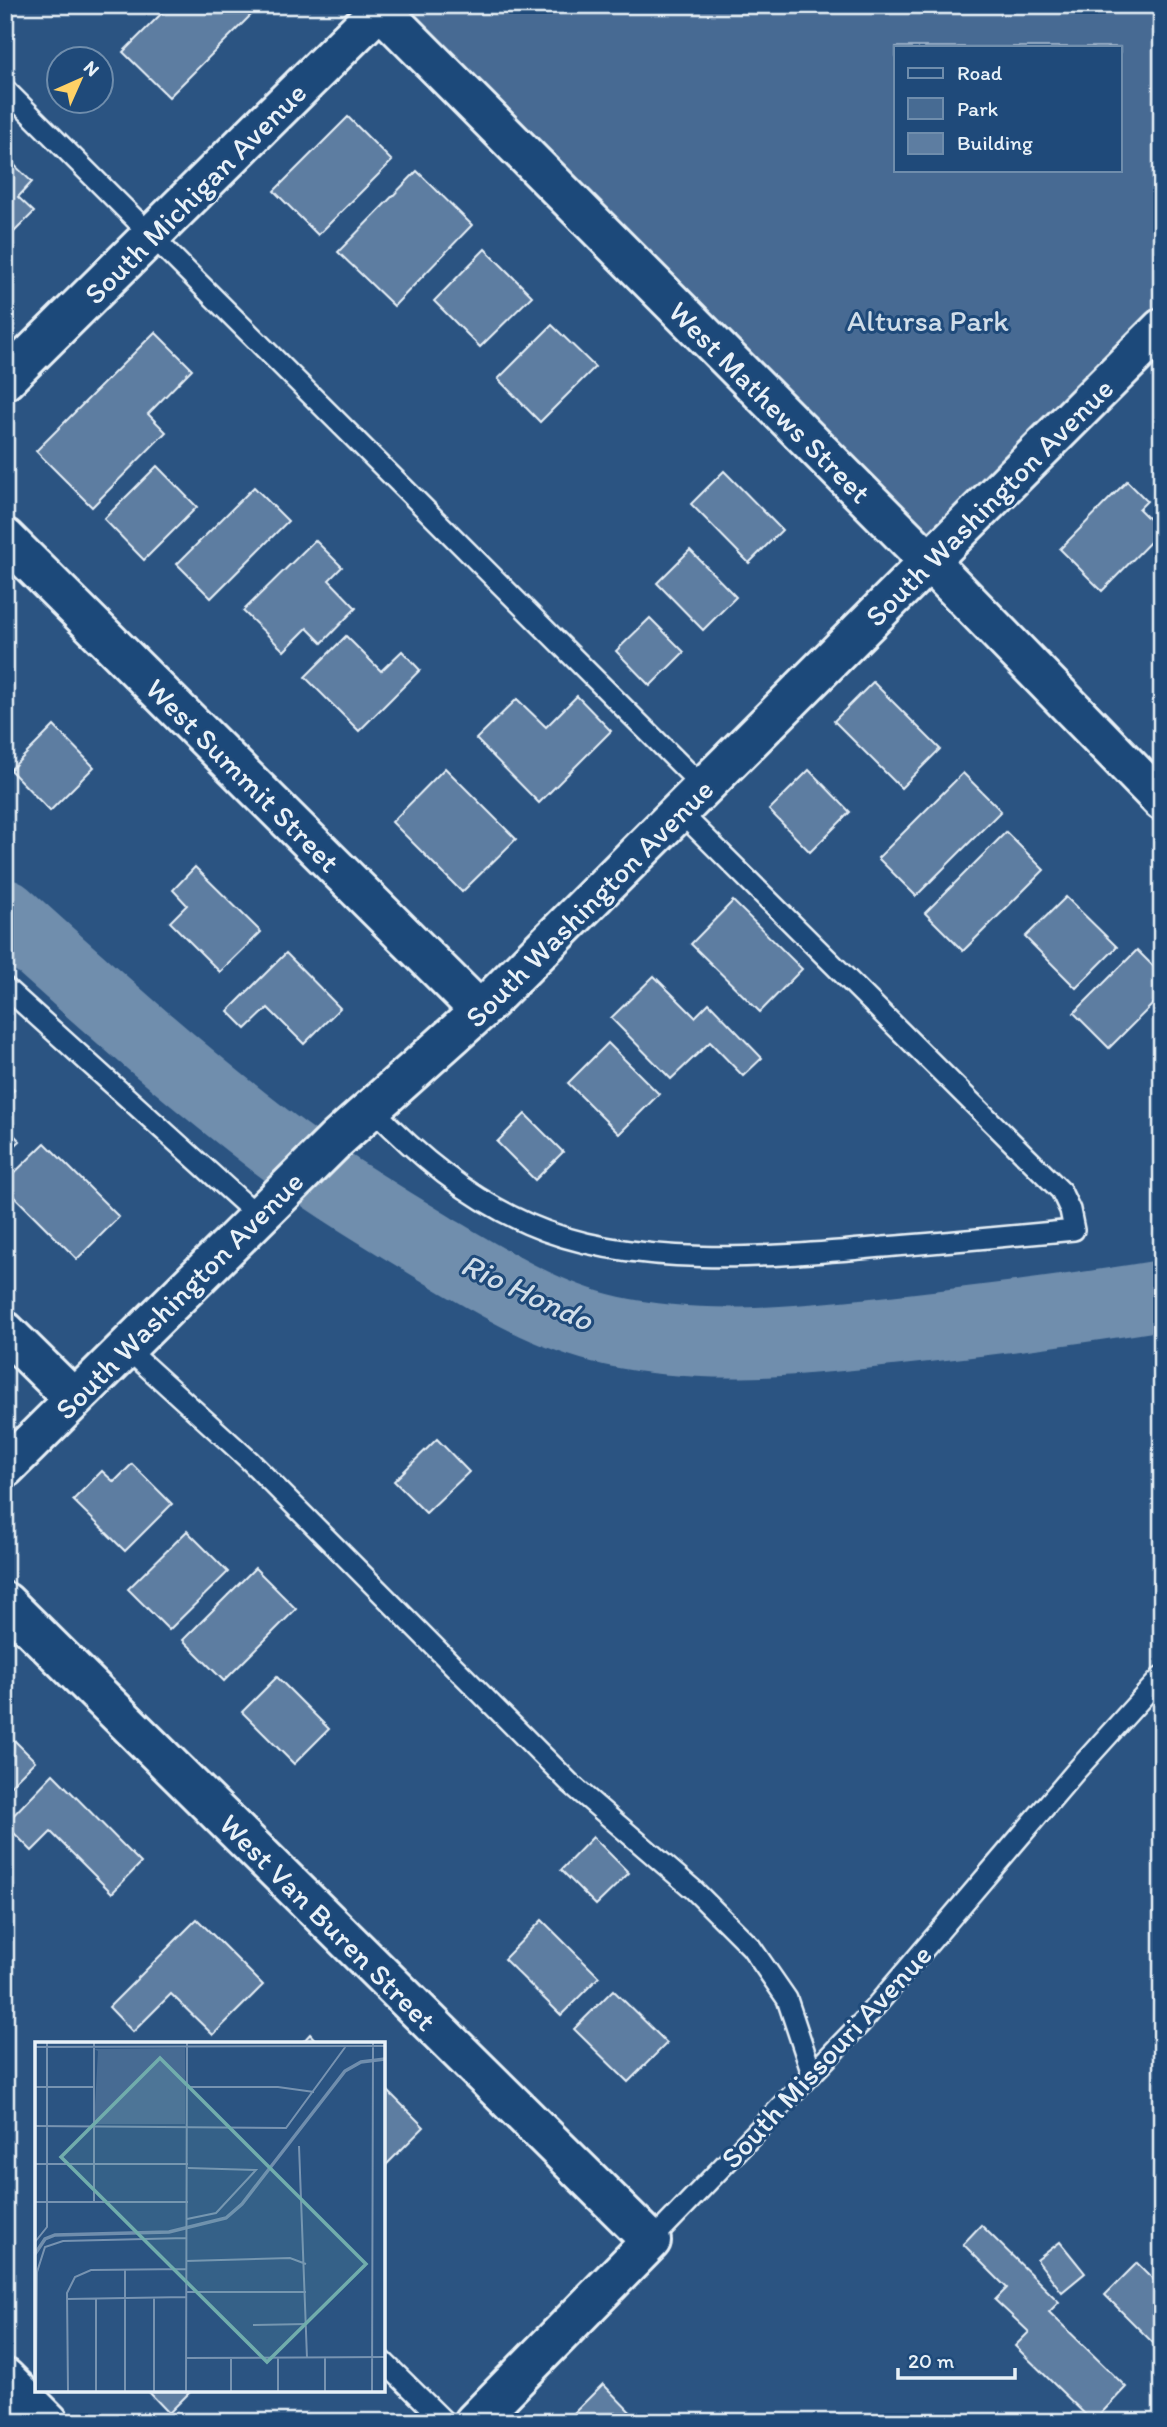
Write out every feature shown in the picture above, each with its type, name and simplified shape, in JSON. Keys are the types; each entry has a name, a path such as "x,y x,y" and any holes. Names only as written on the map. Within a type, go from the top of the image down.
{"street":[{"name":"South Michigan Avenue","path":"5,380 380,7"},
{"name":"West Mathews Street","path":"380,7 930,562 1162,801"},
{"name":"South Washington Avenue","path":"5,1468 335,1140 480,1012 1161,330"},
{"name":"West Summit Street","path":"5,538 480,1012"},
{"path":"5,1331 75,1399"},
{"name":"West Van Buren Street","path":"5,1602 651,2241"},
{"name":"South Missouri Avenue","path":"474,2422 651,2241"},
{"path":"5,2378 49,2422"}],"lane":[{"path":"5,89 151,236 692,800 1061,1191 1070,1210 1074,1230 769,1258 656,1254 580,1241 529,1225 480,1199 431,1165 372,1108"},
{"path":"5,987 258,1216"},
{"path":"125,1347 249,1460 571,1784 694,1890 751,1947 787,1999 812,2074"},
{"name":"South Missouri Avenue","path":"651,2241 905,1975 1066,1782 1162,1676"},
{"path":"385,2363 445,2422"}],"green space":[{"name":"Altursa Park","path":"397,5 1162,5 1162,301 929,535"}],"building":[{"path":"170,5 243,5 252,14 169,97 123,52"},
{"path":"348,117 392,161 318,235 274,191"},
{"path":"5,156 32,182 18,197 34,212 5,241"},
{"path":"417,171 472,225 394,306 338,252"},
{"path":"485,249 532,296 480,347 434,301"},
{"path":"552,325 595,367 540,422 498,379"},
{"path":"155,332 192,369 148,414 166,432 92,507 36,451"},
{"path":"157,466 197,507 144,560 104,519"},
{"path":"724,471 782,530 749,563 691,504"},
{"path":"1127,481 1147,501 1139,509 1161,531 1102,591 1060,549"},
{"path":"254,487 288,521 211,598 177,564"},
{"path":"315,540 342,567 329,580 356,608 322,643 307,628 284,651 243,611"},
{"path":"690,550 736,597 703,630 657,583"},
{"path":"650,618 684,652 650,686 616,651"},
{"path":"346,636 381,671 402,651 420,670 359,731 305,677"},
{"path":"873,682 940,749 901,788 834,721"},
{"path":"577,696 611,731 539,803 476,739 517,699 546,727"},
{"path":"54,726 94,767 50,811 10,770"},
{"path":"445,768 516,839 462,892 392,822"},
{"path":"809,770 850,812 810,852 769,810"},
{"path":"963,773 1001,811 916,896 878,858"},
{"path":"1006,832 1044,870 963,951 925,913"},
{"path":"195,867 261,932 220,972 170,922 187,905 173,890"},
{"path":"1066,897 1117,947 1076,988 1025,937"},
{"path":"733,901 802,969 760,1012 691,944"},
{"path":"1137,950 1162,975 1162,995 1109,1048 1074,1013"},
{"path":"286,953 340,1008 304,1044 268,1008 246,1029 228,1011"},
{"path":"654,976 695,1017 709,1003 762,1058 743,1076 710,1042 671,1079 611,1018"},
{"path":"608,1043 659,1094 619,1134 568,1083"},
{"path":"5,1082 14,1090 5,1099"},
{"path":"525,1114 563,1152 535,1180 497,1142"},
{"path":"5,1126 20,1141 5,1155"},
{"path":"45,1143 119,1217 77,1259 5,1187 5,1182"},
{"path":"437,1439 469,1472 426,1513 394,1481"},
{"path":"132,1464 172,1504 125,1551 73,1500 102,1471 114,1482"},
{"path":"187,1531 228,1572 169,1630 128,1589"},
{"path":"255,1568 296,1609 224,1681 183,1640"},
{"path":"277,1677 329,1729 294,1764 242,1712"},
{"path":"5,1731 35,1761 5,1791"},
{"path":"53,1774 141,1863 112,1893 51,1832 32,1851 5,1824"},
{"path":"593,1837 629,1873 596,1905 561,1870"},
{"path":"197,1919 263,1985 213,2035 171,1994 133,2032 109,2007"},
{"path":"542,1920 599,1977 561,2015 504,1959"},
{"path":"613,1990 667,2043 628,2082 574,2029"},
{"path":"310,2034 317,2042 303,2042"},
{"path":"387,2090 424,2127 385,2166"},
{"path":"981,2225 1059,2302 1049,2312 1126,2387 1093,2422 1015,2346 1029,2332 995,2300 1007,2288 963,2244"},
{"path":"1060,2242 1085,2273 1062,2292 1037,2260"},
{"path":"1137,2263 1162,2288 1162,2339 1155,2345 1105,2295"},
{"path":"603,2384 640,2422 565,2422"},
{"path":"149,2392 190,2392 169,2413"}],"waterway":[{"name":"Rio Hondo","path":"5,914 167,1057 308,1168 393,1223 499,1286 543,1308 588,1325 681,1341 787,1341 993,1319 1162,1295"}]}
